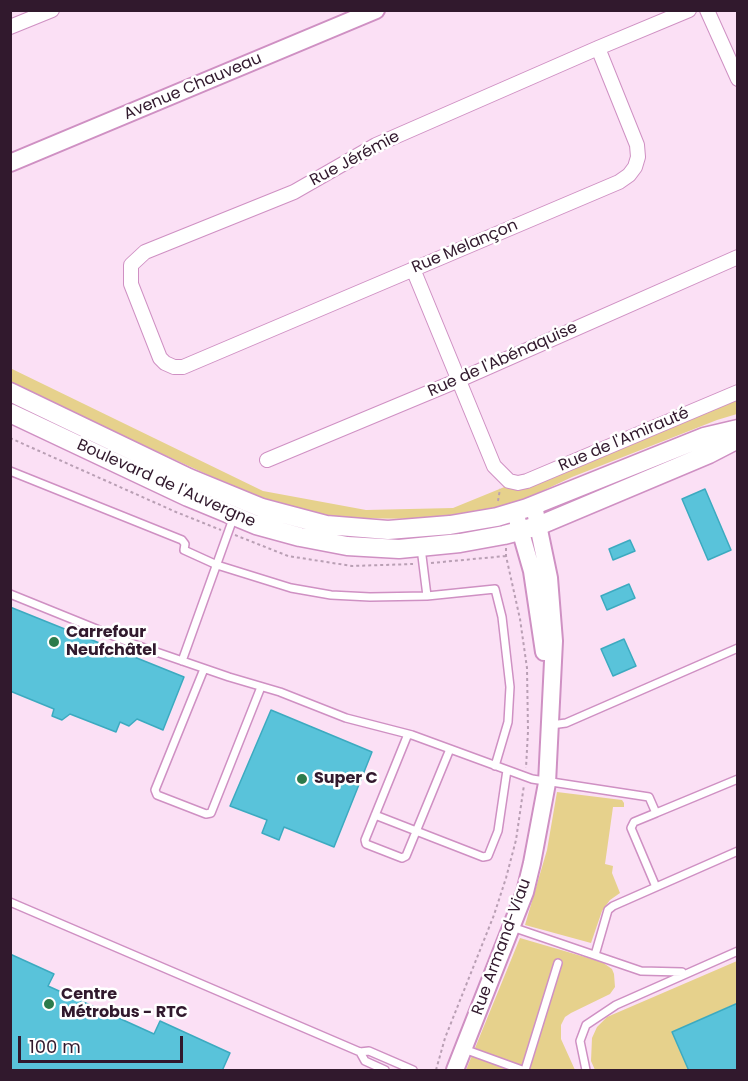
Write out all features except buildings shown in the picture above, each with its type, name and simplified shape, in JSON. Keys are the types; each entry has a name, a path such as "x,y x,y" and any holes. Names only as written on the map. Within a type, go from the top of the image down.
{"main road":[{"name":"Boulevard de l'Auvergne","path":"10,392 189,478 262,508 296,519 326,525 388,530 450,525 515,512 704,437 738,429"},
{"name":"Boulevard de l'Auvergne","path":"10,413 188,497 256,525 347,546 399,549 484,540 530,529 709,454 738,439"}],"street":[{"path":"10,27 52,10"},
{"name":"Avenue Chauveau","path":"10,163 376,10"},
{"name":"Rue Jérémie","path":"174,367 159,358 131,284 131,265 145,252 294,192 376,145 689,10"},
{"path":"707,10 738,79"},
{"name":"Rue Melançon","path":"174,367 183,367 619,182 629,175 638,157 638,145 598,48"},
{"name":"Rue de l'Abénaquise","path":"267,460 459,380 738,257"},
{"path":"413,269 494,466 507,479"},
{"name":"Rue de l'Amirauté","path":"507,479 518,483 527,481 738,392"},
{"name":"Rue Armand-Viau","path":"455,1071 512,927 529,877 547,783 549,719 543,641 532,571 530,529 534,506"},
{"name":"Rue Armand-Viau","path":"515,512 530,529"}],"lane":[{"path":"10,471 183,540 184,550 217,565 291,588 331,595 370,597 427,596 495,589 502,617 510,687 508,722 495,765"},
{"path":"182,661 234,516"},
{"path":"421,548 427,596"},
{"path":"10,594 136,645 280,692 346,718 408,734 532,779 649,797 656,813"},
{"path":"549,719 566,723 738,648"},
{"path":"204,669 154,790 157,795 206,814 211,813 261,687"},
{"path":"408,734 365,840 366,844 402,858 406,856 450,749"},
{"path":"375,815 483,857 488,856 498,831 507,770"},
{"path":"656,887 631,828 634,822 738,779"},
{"path":"595,955 608,910 613,906 738,851"},
{"path":"10,902 360,1052 369,1051 413,1071"},
{"path":"512,927 640,971 685,973"},
{"path":"586,1071 580,1041 586,1025 616,1005 738,951"},
{"path":"464,1049 523,1071 558,963"},
{"path":"360,1052 365,1061 385,1071"}],"path":[{"path":"498,503 500,490 507,479"},
{"path":"506,556 507,551"}],"shaded area":[{"path":"10,368 263,491 366,510 453,508 737,392 737,414 572,477 515,504 427,519 344,518 307,512 263,498 215,478 11,385"},
{"path":"557,792 622,800 624,803 624,807 613,807 605,864 613,866 612,873 620,893 610,900 602,911 591,943 525,925 547,850"},
{"path":"520,938 602,962 612,969 615,987 610,994 571,1013 565,1017 561,1025 561,1039 575,1070 466,1070"},
{"path":"737,961 737,1003 672,1032 689,1070 595,1070 591,1061 592,1038 597,1027 607,1017"}],"place":[{"name":"Carrefour Neufchâtel","path":"54,642"},
{"name":"Super C","path":"302,779"},
{"name":"Centre Métrobus - RTC","path":"49,1004"}]}
